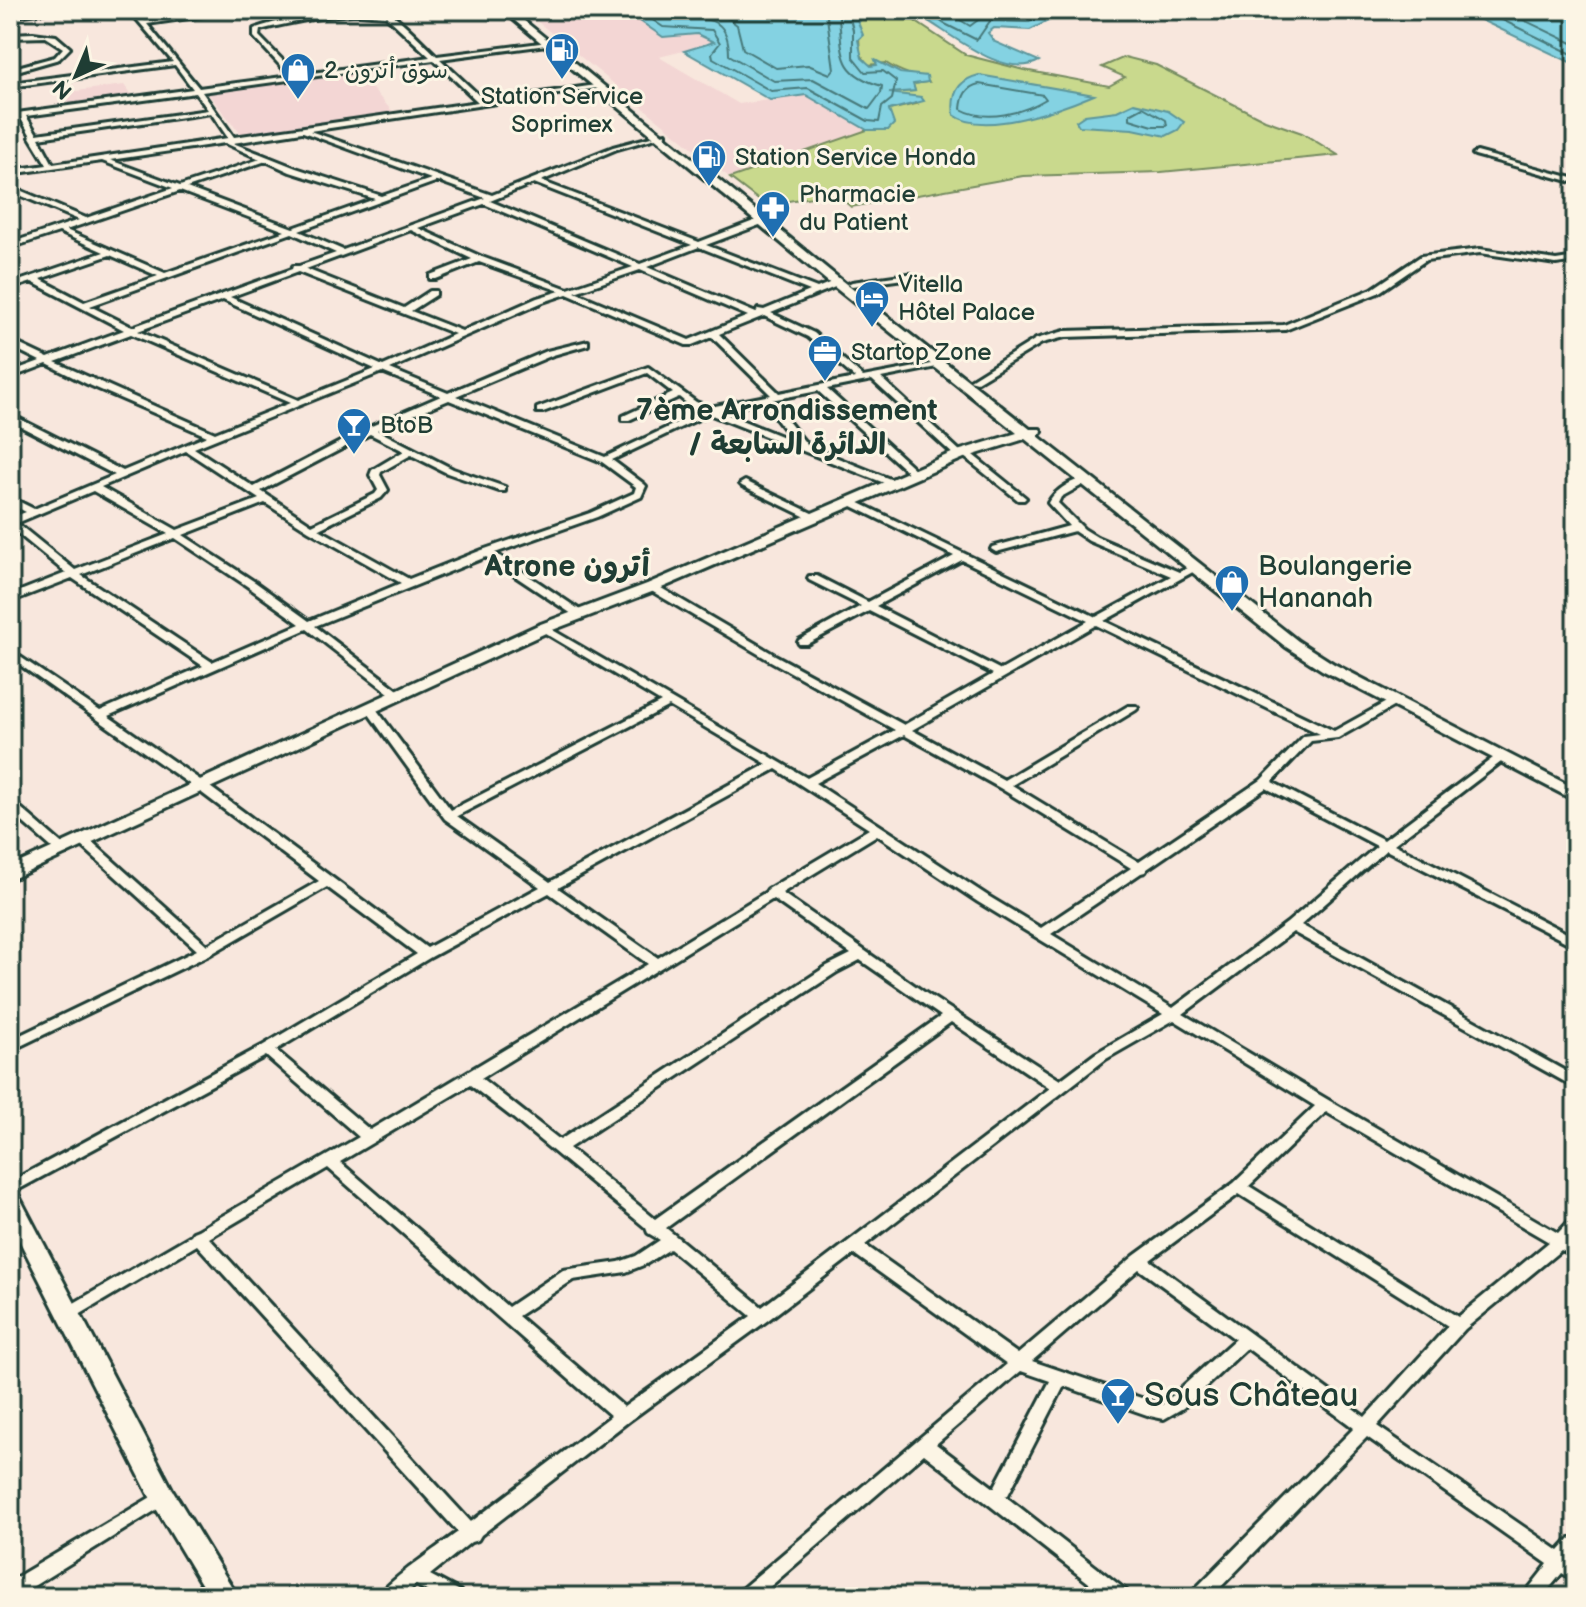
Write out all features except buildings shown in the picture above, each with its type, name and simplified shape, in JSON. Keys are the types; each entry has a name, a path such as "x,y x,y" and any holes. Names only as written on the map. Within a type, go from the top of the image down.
{"main road":[{"path":"506,10 939,364 1317,652 1576,786"},
{"path":"513,10 596,87 974,380 1085,480 1308,655 1576,796"},
{"path":"10,874 544,628 652,587 962,454 1032,432"},
{"path":"10,1200 163,1497 224,1597"}],"street":[{"path":"10,15 57,10"},
{"path":"132,10 177,63 232,140"},
{"path":"145,23 242,10"},
{"path":"310,10 316,18"},
{"path":"294,76 256,36 257,29 316,18 388,14 484,104"},
{"path":"10,36 43,33 58,38 67,48 57,58 10,71"},
{"path":"10,116 433,56 550,43"},
{"path":"10,85 177,63"},
{"path":"10,172 596,87"},
{"path":"33,137 212,111"},
{"path":"22,114 51,166"},
{"path":"302,129 440,178 639,267 811,335 861,379"},
{"path":"10,375 488,199 615,148 661,135"},
{"path":"232,140 228,143 266,159 381,198"},
{"path":"1477,154 1576,181"},
{"path":"103,159 341,252"},
{"path":"10,246 266,159"},
{"path":"84,305 440,178"},
{"path":"535,181 815,290"},
{"path":"10,188 88,221"},
{"path":"210,666 73,574 10,522 382,369 459,333 762,221"},
{"path":"410,227 479,259 567,291 680,341 696,341 757,313 837,283"},
{"path":"58,229 165,276"},
{"path":"974,380 1039,341 1065,334 1268,329 1301,323 1375,291 1424,258 1480,251 1556,262 1576,259"},
{"path":"10,287 111,252"},
{"path":"433,277 479,259"},
{"path":"296,268 459,333"},
{"path":"852,284 908,276"},
{"path":"33,279 132,331 296,402"},
{"path":"403,312 433,293"},
{"path":"98,716 408,583 486,552 567,527 638,495 641,486 605,460 382,369 221,296"},
{"path":"713,333 776,395"},
{"path":"10,343 215,436"},
{"path":"256,490 370,430 550,353 585,343"},
{"path":"605,460 710,410 939,364"},
{"path":"540,410 648,370 677,395 892,483"},
{"path":"873,376 962,454 1021,498"},
{"path":"819,387 915,474"},
{"path":"626,418 677,395"},
{"path":"764,398 805,449"},
{"path":"10,417 123,475"},
{"path":"370,430 450,471 502,489"},
{"path":"189,449 312,529 408,583"},
{"path":"312,529 378,496 383,490 375,475 377,470 411,451"},
{"path":"1085,480 1057,495 1053,503 1076,527 1104,545 1179,576"},
{"path":"745,484 813,517"},
{"path":"94,487 140,511 309,623 398,695"},
{"path":"10,599 266,499"},
{"path":"10,500 33,512"},
{"path":"851,502 1334,736"},
{"path":"996,549 1076,527"},
{"path":"486,552 579,614"},
{"path":"803,642 961,556"},
{"path":"807,783 907,730 1095,619 1195,568"},
{"path":"813,578 1003,675"},
{"path":"652,587 771,657 1004,785 1141,869"},
{"path":"544,628 807,783 1042,934 1325,1105 1576,1251"},
{"path":"10,653 202,787 426,954"},
{"path":"449,816 669,702"},
{"path":"1042,934 1265,783 1308,738 1334,736 1394,702"},
{"path":"370,708 449,816 656,963"},
{"path":"1004,785 1132,708"},
{"path":"387,1597 1115,1046 1175,1013 1292,926 1385,845 1501,757"},
{"path":"10,1189 267,1049 426,954 775,765"},
{"path":"1265,783 1576,943"},
{"path":"10,805 63,851"},
{"path":"68,1314 471,1078 878,829"},
{"path":"85,842 206,951"},
{"path":"10,1046 206,951 328,881"},
{"path":"772,892 950,1016 1003,1047 1061,1088"},
{"path":"1292,926 1576,1083"},
{"path":"559,1148 832,969 861,954"},
{"path":"653,1229 950,1016"},
{"path":"267,1049 369,1137"},
{"path":"471,1078 762,1316"},
{"path":"745,1597 1139,1260 1239,1187 1325,1105"},
{"path":"328,1160 623,1416"},
{"path":"1239,1187 1459,1325"},
{"path":"1199,1597 1368,1425 1459,1325 1560,1242 1576,1223"},
{"path":"198,1236 472,1535"},
{"path":"506,1316 569,1274 620,1268 641,1260 670,1241"},
{"path":"853,1245 1018,1363 1164,1412 1246,1339"},
{"path":"1139,1260 1569,1567"},
{"path":"1139,1260 1368,1425"},
{"path":"1002,1490 1060,1377"},
{"path":"923,1443 1121,1597"},
{"path":"10,1591 163,1497"},
{"path":"1531,1597 1569,1567 1576,1544"},
{"path":"414,1575 454,1597"}],"shaded area":[{"path":"523,10 624,10 663,37 697,34 716,43 659,57 739,104 806,95 867,130 730,178"},
{"name":"سوق أترون 2","path":"355,70 393,112 241,134 205,90"},
{"path":"124,85 131,95 68,104 61,93"}],"green space":[{"path":"852,10 898,10 966,55 1109,86 1125,77 1102,67 1125,57 1156,65 1265,120 1302,133 1338,155 1161,172 1023,176 851,207 835,193 765,205 730,178 867,130 888,130 889,110 916,104 885,93 915,91 913,84 928,82 886,63 868,65 860,53 858,21 861,17"}],"water":[{"path":"624,10 852,10 861,17 858,22 863,35 858,40 862,58 871,66 877,65 875,60 900,73 927,76 928,82 913,84 915,91 889,93 921,97 924,101 889,110 894,124 888,130 867,130 806,95 770,100 684,51 714,42 697,34 663,37"},
{"path":"909,10 1070,10 1030,30 994,28 988,33 995,42 1039,61 1024,65 1007,64 990,58"},
{"path":"1460,10 1576,10 1576,65"},
{"path":"979,75 1094,95 1023,118 1003,122 967,121 954,115 955,95 961,85"},
{"path":"1134,103 1168,111 1184,122 1178,130 1166,136 1133,129 1079,126 1076,121 1085,115 1117,111"}],"place":[{"name":"Station Service Soprimex","path":"562,81"},
{"name":"سوق أترون 2","path":"298,101"},
{"name":"Station Service Honda","path":"709,188"},
{"name":"Pharmacie du Patient","path":"773,239"},
{"name":"Vitella Hôtel Palace","path":"872,329"},
{"name":"Startop Zone","path":"825,383"},
{"name":"BtoB","path":"354,456"},
{"name":"Boulangerie Hananah","path":"1232,613"},
{"name":"Sous Château","path":"1118,1426"}],"district":[{"name":"7ème Arrondissement / الدائرة السابعة","path":"787,428"},
{"name":"Atrone أترون","path":"567,567"}]}
